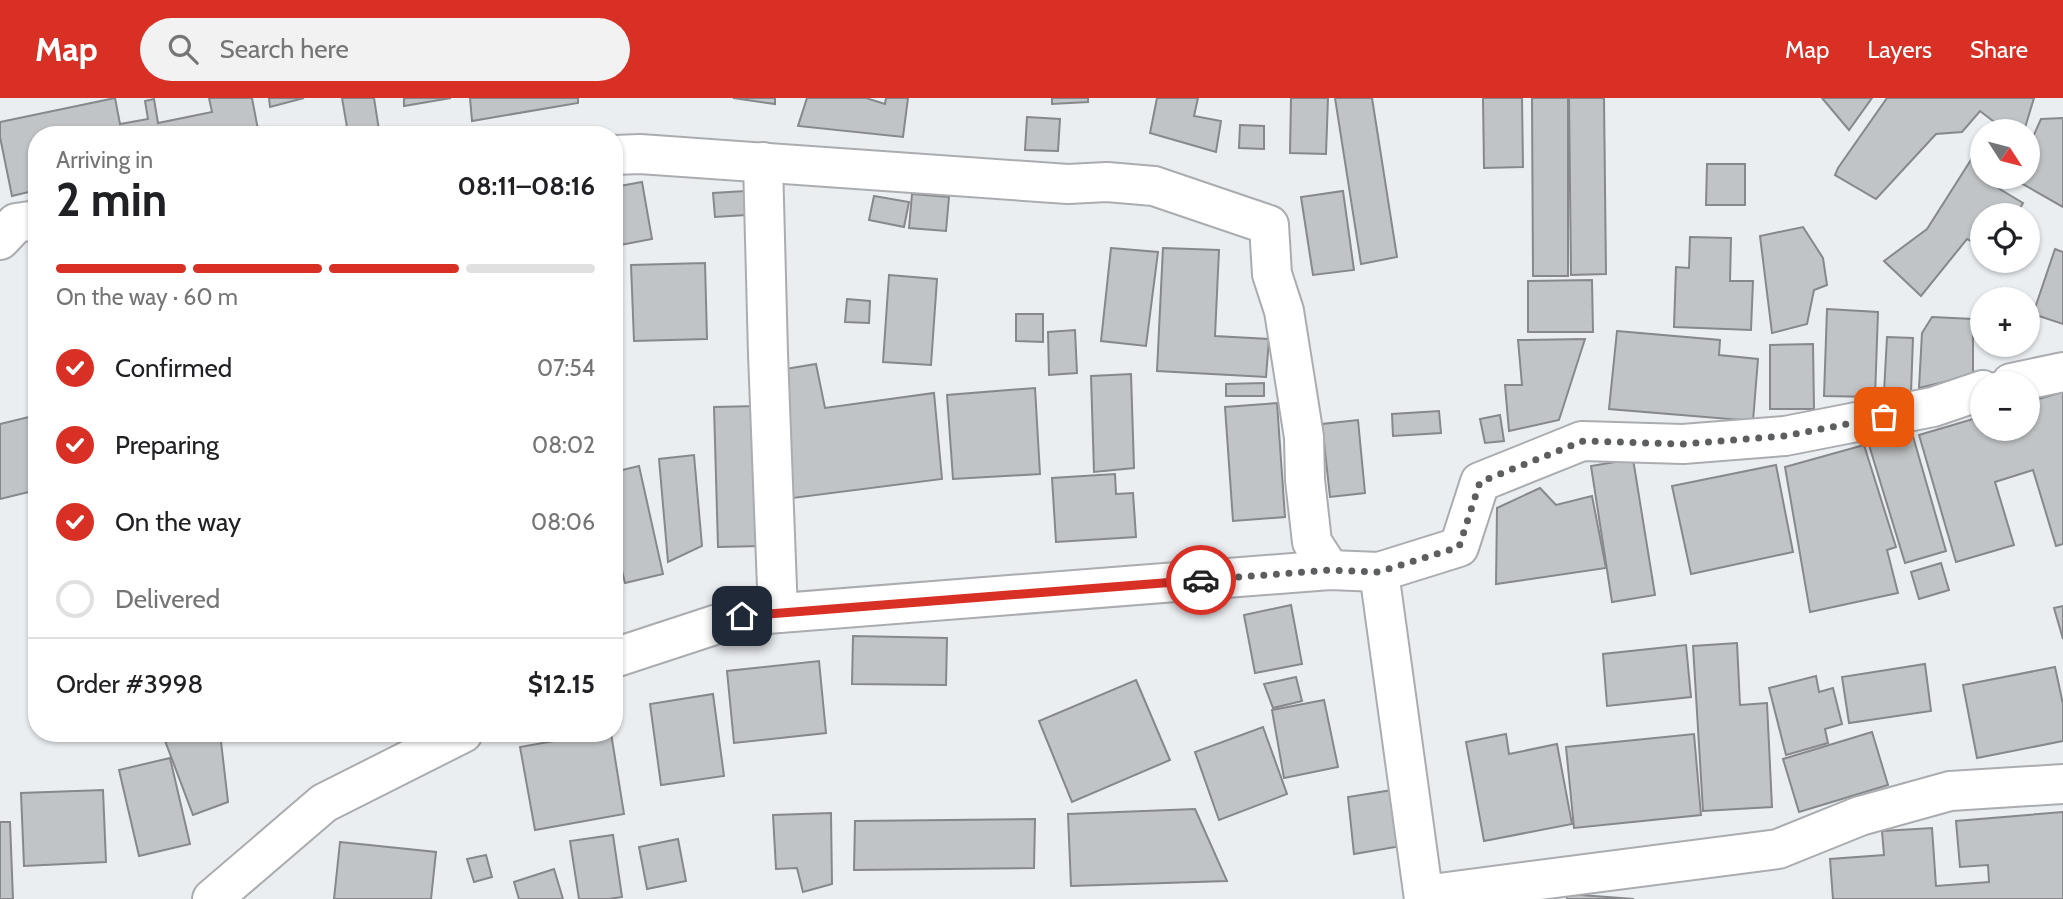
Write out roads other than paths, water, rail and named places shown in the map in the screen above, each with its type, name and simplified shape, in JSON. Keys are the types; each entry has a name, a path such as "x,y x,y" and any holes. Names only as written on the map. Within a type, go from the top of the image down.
{"street":[{"path":"623,155 1068,184 1107,182 1154,186 1269,225 1272,274 1284,310 1304,438 1311,542 1330,570"},
{"path":"763,162 778,613"},
{"path":"0,240 16,223 28,221"},
{"path":"2040,377 2063,372"},
{"path":"623,654 742,616 1330,570 1379,572 1459,547 1480,482 1583,441 1683,444 1785,436 1933,407 1970,394"},
{"path":"1379,572 1424,897 1779,849 1860,816 1950,791 2063,784"},
{"path":"212,899 324,803 445,742"}]}
